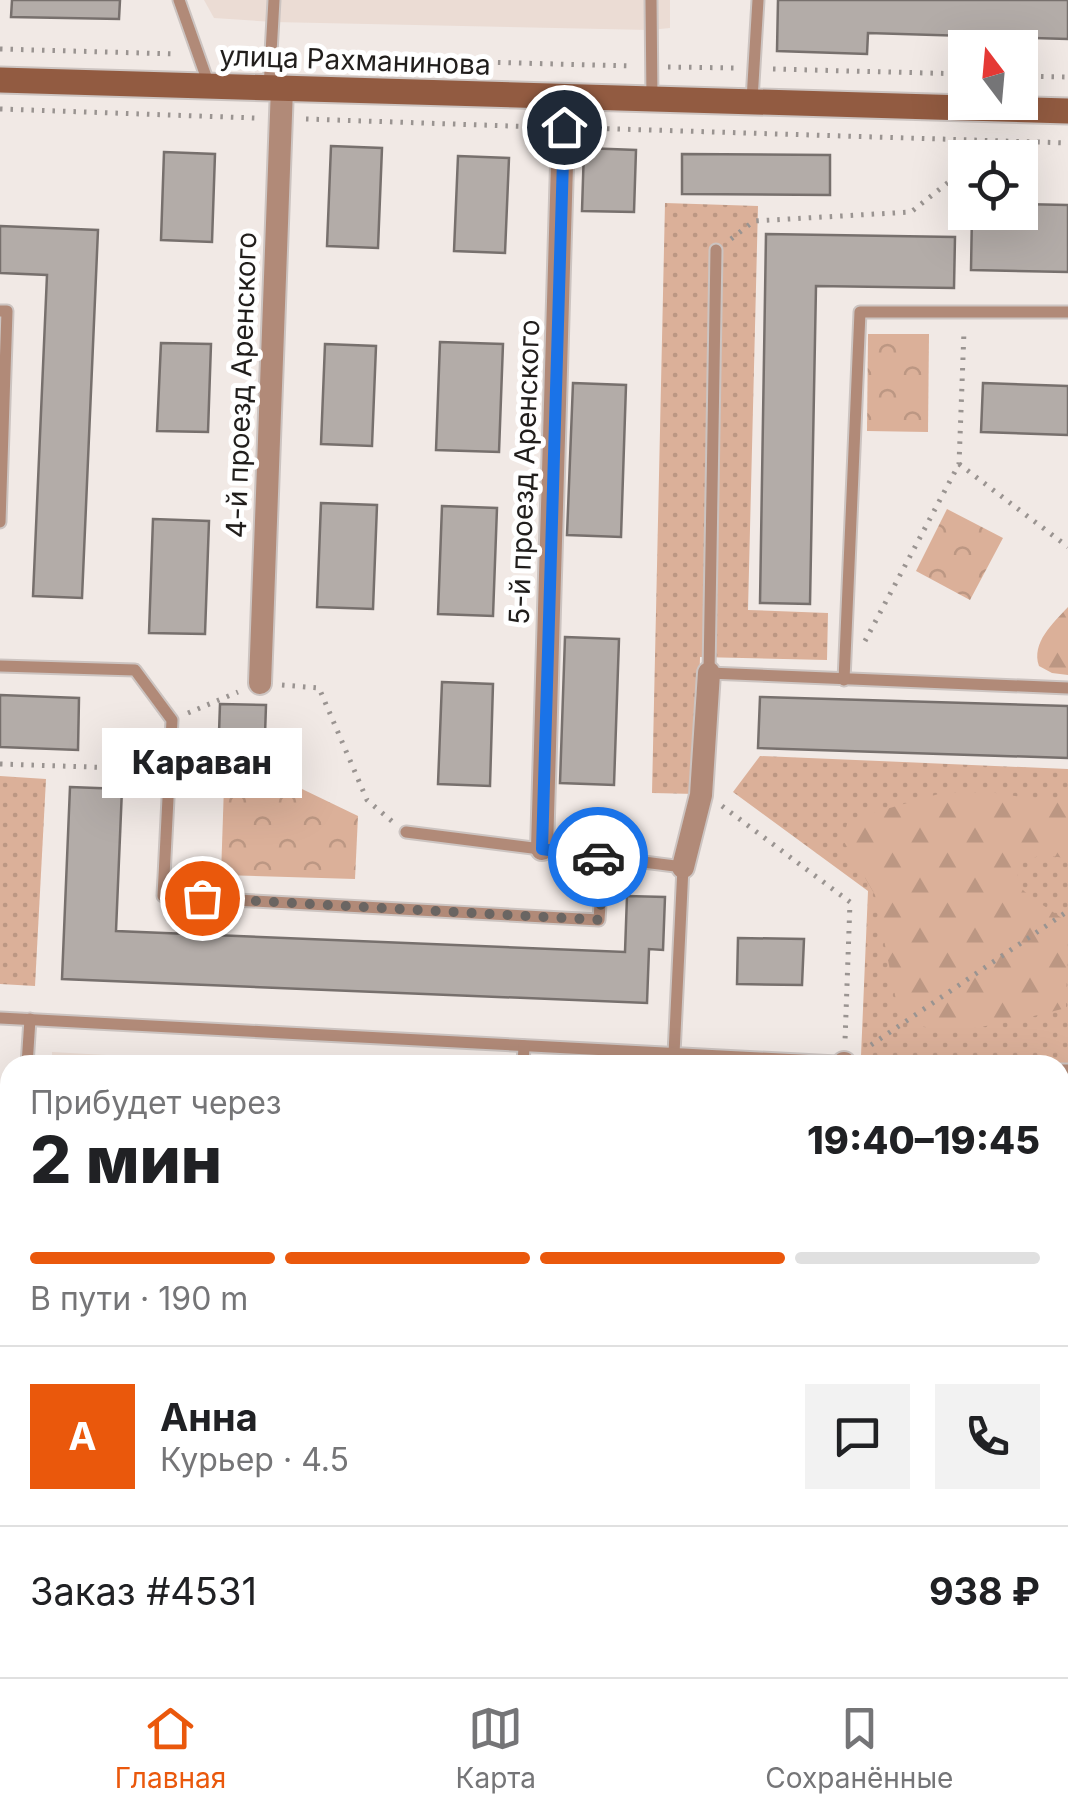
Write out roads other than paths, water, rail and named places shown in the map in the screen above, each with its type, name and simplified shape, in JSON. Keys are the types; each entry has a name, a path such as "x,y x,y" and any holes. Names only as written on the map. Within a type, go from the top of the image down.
{"main road":[{"name":"улица Рахманинова","path":"0,80 1068,111"}],"street":[{"name":"4-й проезд Аренского","path":"260,683 280,118 275,88"},
{"name":"5-й проезд Аренского","path":"542,849 564,96"},
{"path":"683,867 701,794 709,673"}],"lane":[{"path":"179,0 210,86"},
{"path":"274,0 270,56 275,88"},
{"path":"650,0 652,99"},
{"path":"752,102 758,0"},
{"path":"716,250 709,673 1068,688"},
{"path":"0,310 7,311 0,522"},
{"path":"844,680 860,312 1068,312"},
{"path":"0,666 135,670 172,720 163,896 600,920 603,857"},
{"path":"406,832 683,867 674,1054"},
{"path":"0,1018 691,1055"},
{"path":"28,1055 30,1019"},
{"path":"524,1046 524,1055"}],"place":[{"name":"Караван","path":"202,898"}]}
